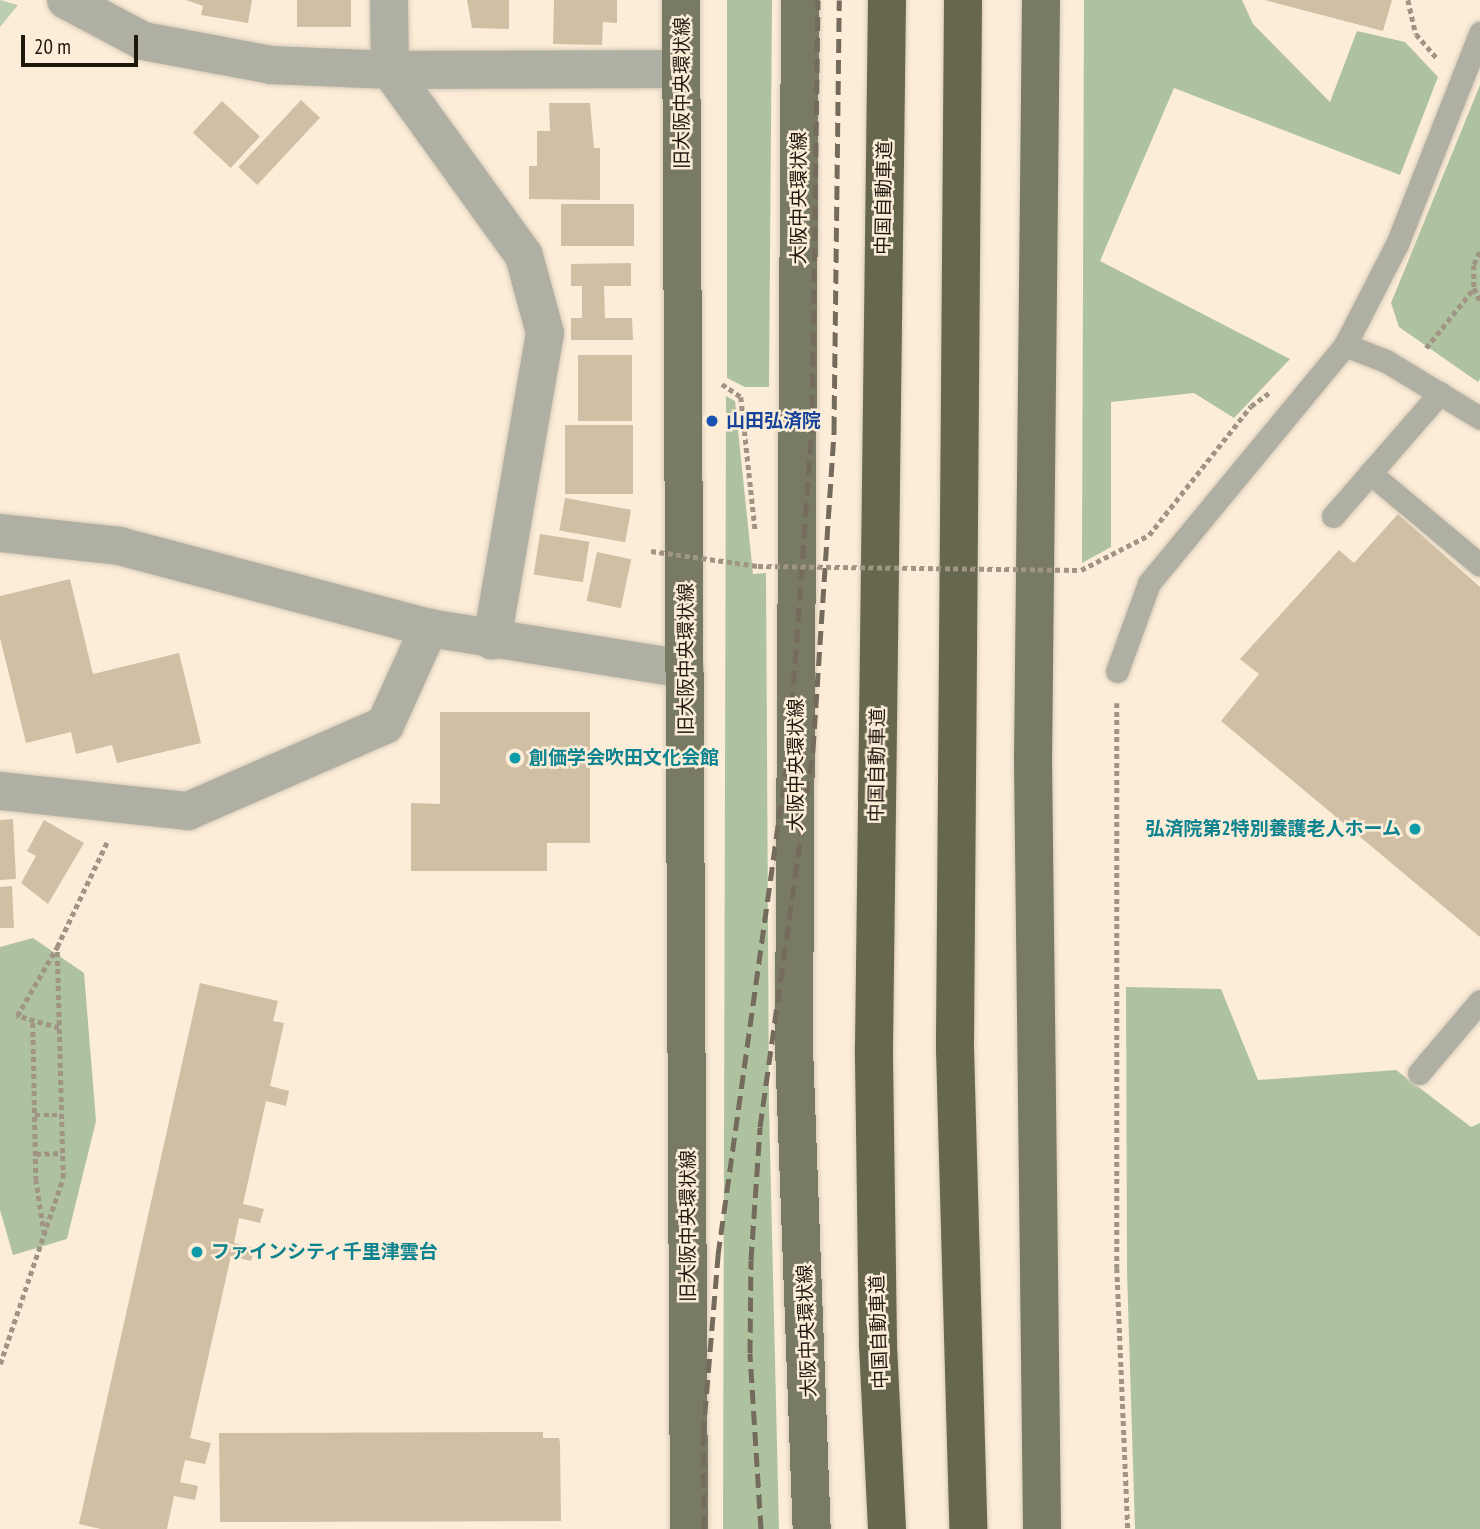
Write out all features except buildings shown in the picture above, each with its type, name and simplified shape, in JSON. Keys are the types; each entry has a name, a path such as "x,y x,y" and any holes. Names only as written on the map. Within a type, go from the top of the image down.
{"highway":[{"name":"中国自動車道","path":"887,0 874,1048 878,1344 887,1529"},
{"path":"963,0 955,1049 968,1529"}],"main road":[{"name":"旧大阪中央環状線","path":"681,0 689,1529"},
{"name":"大阪中央環状線","path":"800,0 794,1047 812,1529"},
{"path":"1041,0 1033,799 1042,1529"}],"street":[{"path":"66,0 143,41 271,65 390,70 680,69"},
{"path":"389,0 390,70 524,256 545,333 492,640"},
{"path":"0,533 119,546 429,628 685,669"},
{"path":"0,791 124,807 188,811 385,725 429,628"}],"lane":[{"path":"1116,671 1149,583 1345,345 1398,244 1480,33"},
{"path":"1345,345 1406,373 1480,418"},
{"path":"1333,516 1440,393"},
{"path":"1370,473 1480,565"},
{"path":"1419,1073 1480,1002"}],"path":[{"path":"1408,0 1416,34 1435,58 1465,72"},
{"path":"1480,252 1474,265 1474,288 1480,301"},
{"path":"1406,373 1474,288"},
{"path":"715,380 741,397 756,540"},
{"path":"651,551 758,566 1081,570 1149,535 1251,406 1269,393"},
{"path":"757,553 758,566"},
{"path":"1116,671 1117,1268 1128,1529"},
{"path":"60,1028 33,1023 17,1016 58,947 124,807"},
{"path":"0,1364 63,1178 58,947"},
{"path":"33,1023 36,1154 44,1233"},
{"path":"35,1115 61,1115"},
{"path":"36,1154 62,1153"}],"green space":[{"path":"0,0 18,5 0,27"},
{"path":"727,0 772,0 769,387 745,387 727,378"},
{"path":"1084,0 1242,0 1253,24 1330,102 1357,31 1405,42 1438,77 1400,175 1174,88 1100,261 1290,359 1234,418 1194,393 1111,402 1111,547 1082,563"},
{"path":"1480,85 1478,382 1399,327 1391,303"},
{"path":"726,396 735,401 753,574 766,573 769,1106 779,1529 723,1529"},
{"path":"33,938 84,973 96,1121 67,1239 13,1255 0,1210 0,947"},
{"path":"1126,987 1221,989 1258,1080 1396,1070 1471,1127 1480,1123 1480,1529 1135,1529 1127,1272"}],"railway":[{"path":"704,1529 703,1435 718,1255 789,747 812,429 818,0"},
{"path":"761,1529 750,1353 751,1260 760,1127 813,749 834,430 839,0"}],"place":[{"name":"山田弘済院","path":"712,421"},
{"name":"創価学会吹田文化会館","path":"515,758"},
{"name":"弘済院第2特別養護老人ホーム","path":"1415,829"},
{"name":"ファインシティ千里津雲台","path":"197,1252"}]}
